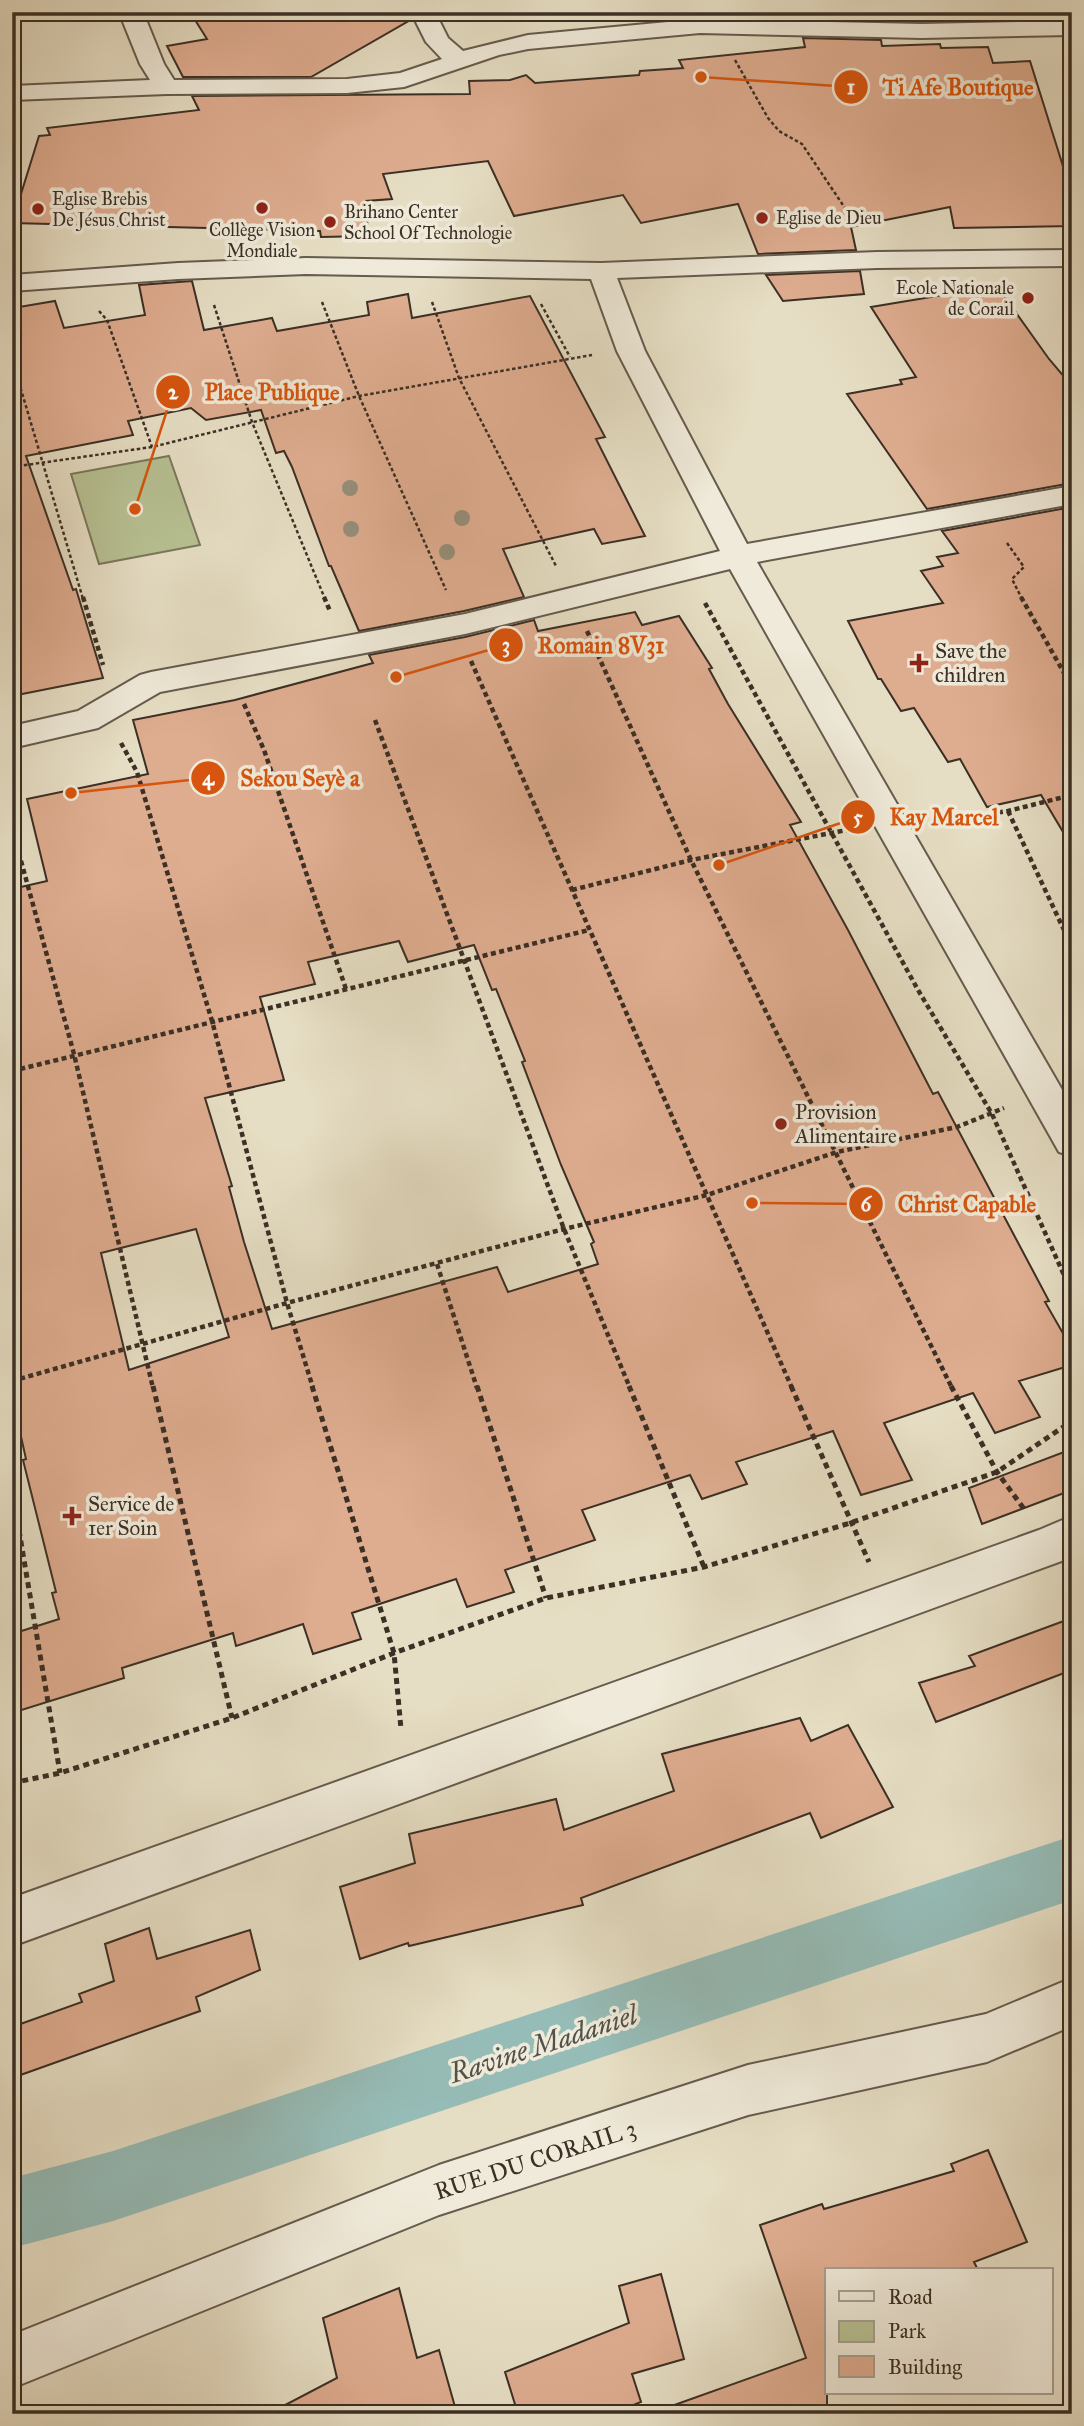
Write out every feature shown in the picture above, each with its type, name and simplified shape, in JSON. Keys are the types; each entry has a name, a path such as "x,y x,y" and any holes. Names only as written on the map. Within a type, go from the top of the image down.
{"street":[{"path":"131,12 152,64 167,87"},
{"path":"424,12 438,42 459,61"},
{"path":"12,93 167,87 347,86 404,80 547,31 706,22 830,21 923,21 1072,28"},
{"path":"12,283 178,271 306,266 601,271 877,260 1072,258"},
{"path":"601,271 631,351 738,556 1072,1140"},
{"path":"12,737 87,720 151,683 461,625 572,596 687,571 738,556 1072,495"},
{"path":"12,1922 1062,1540"},
{"name":"RUE DU CORAIL 3","path":"12,2362 439,2190 748,2090 987,2038 1072,2002"}],"path":[{"path":"706,22 768,118 779,131 802,144 846,208 877,260"},
{"path":"306,266 359,396 447,592 571,890 888,1605"},
{"path":"178,271 214,303 252,422 343,648"},
{"path":"96,279 90,302 107,320 152,447"},
{"path":"431,298 459,378 572,596 691,860 961,1405 997,1472 1062,1540"},
{"path":"12,467 152,447 359,396 570,357 631,351"},
{"path":"12,359 212,1021 287,1303 394,1653 405,1779"},
{"path":"984,511 1024,567 1012,579 1033,622 1072,687"},
{"path":"687,571 918,990 992,1114 1072,1293"},
{"path":"228,668 264,750 346,989"},
{"path":"375,720 564,1229 704,1567"},
{"path":"571,890 691,860 831,831 894,828 1009,811 1072,795"},
{"path":"1009,811 1072,947"},
{"path":"12,828 74,1054 232,1718"},
{"path":"12,1071 589,930"},
{"path":"12,1381 287,1303 564,1229 707,1195 837,1152 957,1127"},
{"path":"437,1264 546,1598"},
{"path":"12,1783 60,1773 232,1718 394,1653 546,1598 704,1567 850,1523 997,1472 1072,1421"},
{"path":"12,1489 60,1773"}],"green space":[{"path":"169,456 200,545 99,564 71,474"}],"building":[{"path":"190,12 409,12 412,19 311,77 183,77 167,46 207,39"},
{"path":"803,38 881,40 882,46 940,44 941,48 988,47 993,63 1030,61 1072,195 1072,207 1066,207 1072,226 954,228 950,207 851,227 856,250 758,254 738,204 641,223 623,195 514,216 488,161 383,174 392,199 366,201 368,236 321,237 320,231 12,223 39,136 50,135 47,128 199,110 192,96 470,94 469,81 510,80 526,75 535,83 639,75 640,71 683,68 679,60 805,47"},
{"path":"860,271 864,294 783,301 766,275"},
{"path":"192,281 204,330 272,318 277,331 369,315 367,302 408,294 412,318 530,296 605,437 596,439 645,536 602,544 594,529 503,549 524,597 359,631 329,566 292,467 284,451 276,453 261,410 206,420 191,408 128,421 133,435 26,456 73,590 76,589 103,678 12,696 12,335 21,334 13,308 55,301 64,328 145,315 139,285"},
{"path":"997,286 1049,359 1072,386 1072,483 927,509 847,394 902,384 900,380 916,377 871,307"},
{"path":"1072,507 1072,847 1041,795 987,807 960,759 948,762 914,708 901,711 881,679 878,679 848,621 943,603 921,571 943,566 937,557 958,553 942,531"},
{"path":"635,612 642,625 679,616 712,668 709,669 728,704 801,822 790,825 933,1094 938,1092 1049,1301 1045,1302 1072,1349 1072,1365 1019,1381 1040,1417 995,1433 973,1393 884,1423 912,1480 861,1495 833,1431 736,1462 747,1484 702,1499 690,1475 582,1510 595,1540 505,1570 514,1592 467,1607 456,1579 352,1613 361,1639 313,1654 303,1624 236,1646 233,1633 122,1668 124,1678 12,1713 12,1634 59,1619 52,1593 56,1592 23,1460 26,1459 12,1396 12,889 47,881 27,799 148,774 133,720 235,700 373,663 369,655 465,637 534,620 538,631","holes":["399,941 408,962 474,945 492,990 496,989 525,1061 522,1062 561,1165 594,1242 591,1244 598,1264 508,1292 497,1267 272,1329 244,1242 229,1187 232,1186 205,1098 284,1080 260,997 315,984 308,962","196,1229 229,1337 129,1370 101,1253"]},
{"path":"1072,1449 1072,1490 982,1524 969,1488"},
{"path":"1072,1618 1072,1670 936,1722 919,1683 975,1666 969,1656"},
{"path":"800,1718 811,1741 848,1725 893,1807 821,1838 810,1813 581,1898 583,1905 409,1946 408,1943 360,1959 340,1887 415,1863 409,1834 556,1799 564,1830 674,1791 662,1754"},
{"path":"149,1928 157,1959 250,1930 260,1970 196,1997 200,2011 12,2078 12,2027 82,2002 79,1994 114,1981 105,1944"},
{"path":"988,2150 1027,2242 974,2262 977,2268 825,2268 827,2414 667,2414 666,2408 806,2358 760,2225 822,2204 824,2209 954,2171 951,2164"},
{"path":"661,2274 684,2359 632,2374 641,2402 611,2414 518,2414 505,2372 629,2323 619,2286"},
{"path":"399,2288 417,2358 439,2350 457,2414 268,2414 337,2378 323,2318"}],"waterway":[{"name":"Ravine Madaniel","path":"12,2213 113,2186 1072,1868"}],"place":[{"name":"Ti Afe Boutique","path":"701,77"},
{"name":"Collège Vision Mondiale","path":"262,208"},
{"name":"Eglise Brebis De Jésus Christ","path":"38,209"},
{"name":"Eglise de Dieu","path":"762,218"},
{"name":"Brihano Center School Of Technologie","path":"330,222"},
{"name":"Ecole Nationale de Corail","path":"1028,298"},
{"name":"Place Publique","path":"135,509"},
{"name":"Save the children","path":"919,663"},
{"name":"Romain 8V31","path":"396,677"},
{"name":"Sekou Seyè a","path":"71,793"},
{"name":"Kay Marcel","path":"719,865"},
{"name":"Provision Alimentaire","path":"781,1124"},
{"name":"Christ Capable","path":"752,1203"},
{"name":"Service de 1er Soin","path":"72,1516"}]}
